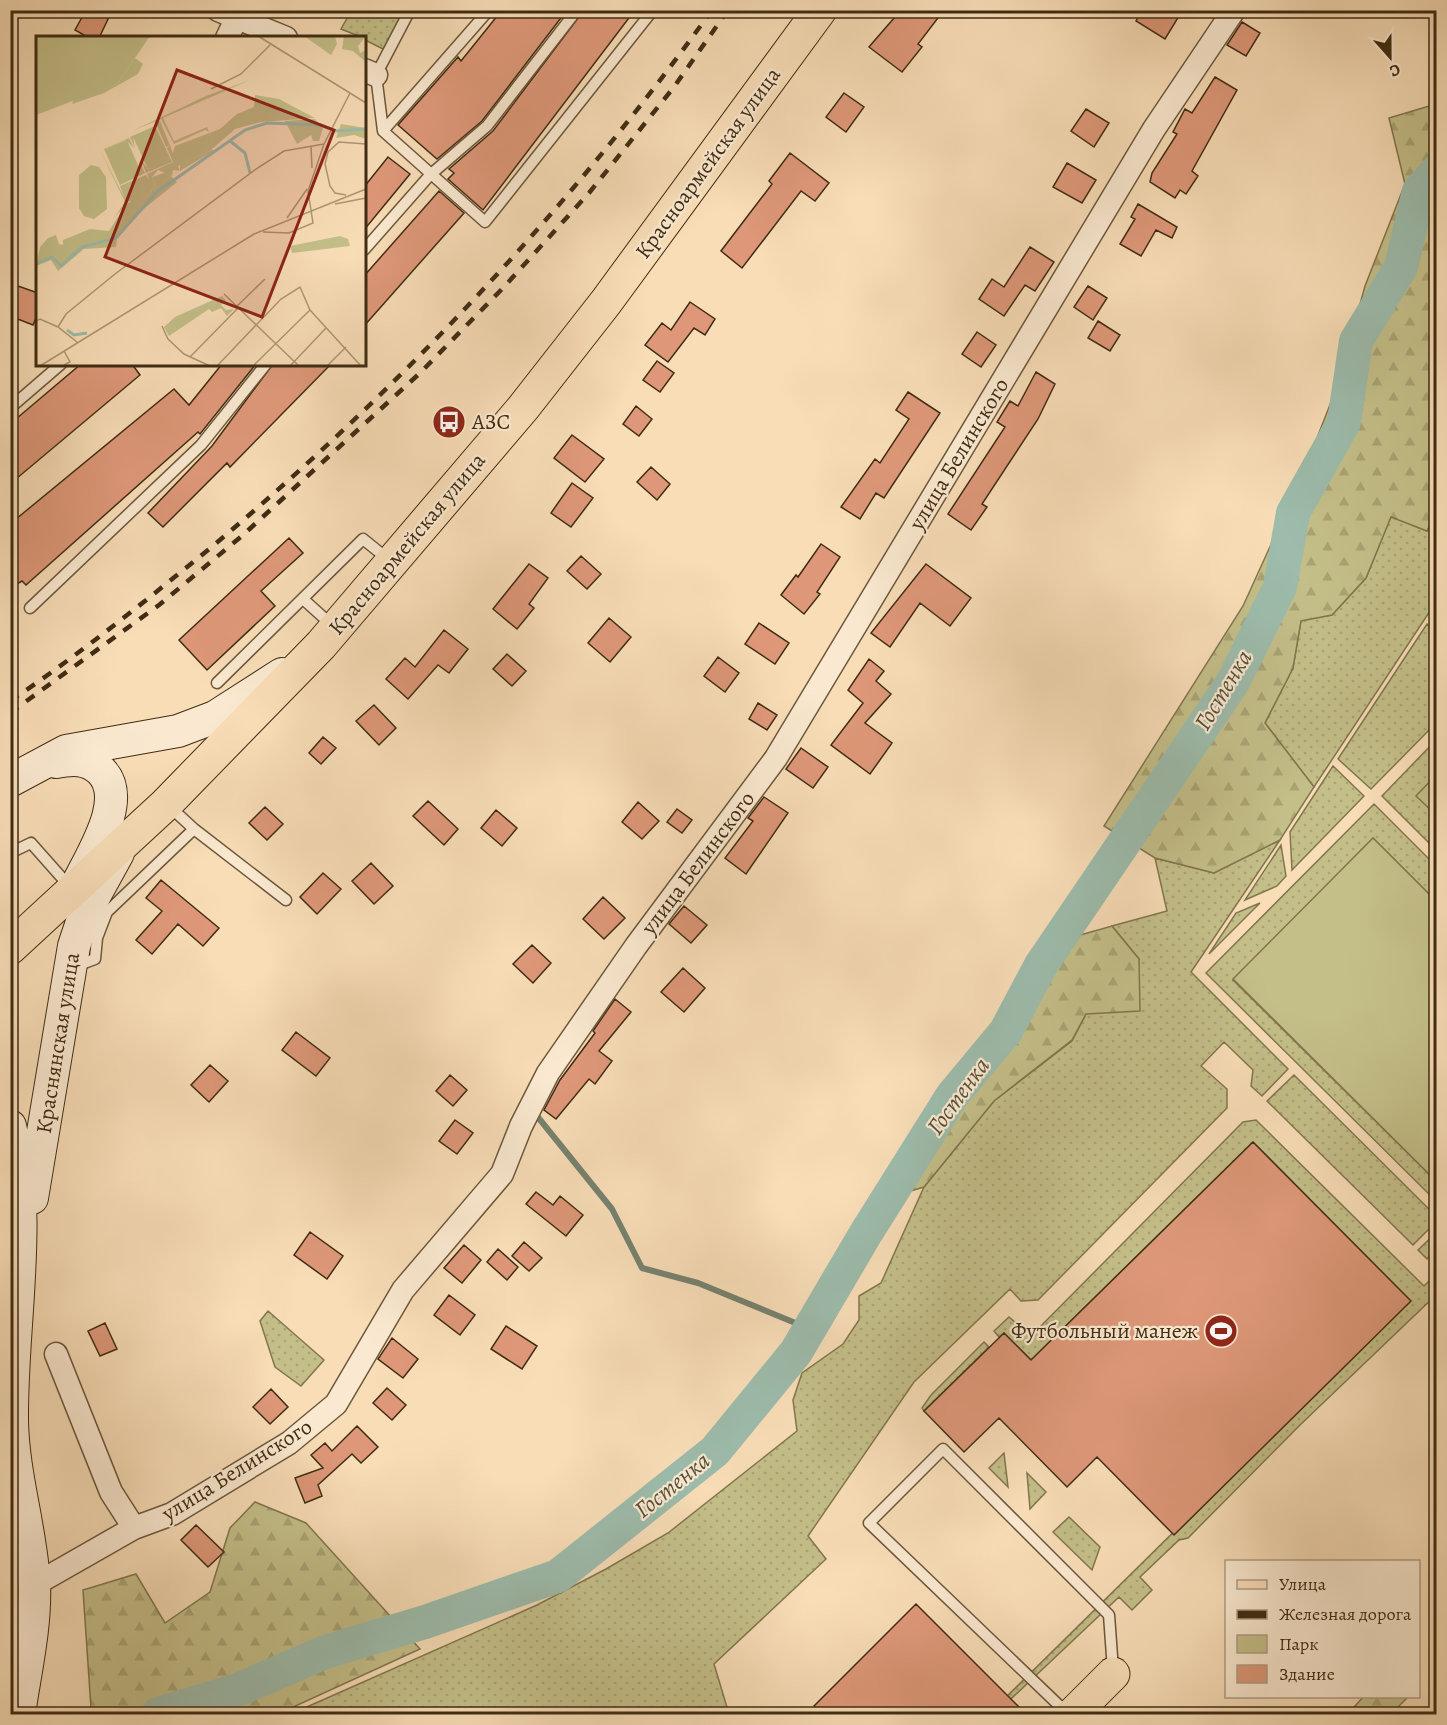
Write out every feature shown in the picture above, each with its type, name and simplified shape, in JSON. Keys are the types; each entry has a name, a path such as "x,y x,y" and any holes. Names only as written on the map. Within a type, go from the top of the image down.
{"main road":[{"name":"Красноармейская улица","path":"10,948 74,892 166,804 328,637 523,408 599,311 820,10"},
{"path":"12,780 66,751 178,731 215,717 250,696 328,637"},
{"path":"12,780 50,764 69,760 85,761 106,776 112,801 109,817 74,892"},
{"name":"Краснянская улица","path":"22,1252 74,946 85,914 124,844"},
{"path":"10,1126 19,1161 22,1252 15,1324 12,1424 34,1585 29,1649 19,1714"},
{"path":"1071,1714 1113,1674"}],"street":[{"name":"улица Белинского","path":"34,1585 134,1528 172,1514 289,1443 336,1404 403,1290 502,1174 521,1126 548,1073 636,946 776,758 1154,129 1234,10"},
{"path":"223,12 227,36"},
{"path":"223,12 281,36"},
{"path":"56,1354 111,1492 134,1528"}],"lane":[{"path":"410,10 370,73 383,131 485,222 654,10"},
{"path":"383,131 489,10"},
{"path":"366,248 430,175 487,126 577,10"},
{"path":"10,408 59,366"},
{"path":"30,608 201,445 264,366"},
{"path":"217,683 363,539 392,562"},
{"path":"303,599 328,637"},
{"path":"166,804 194,830 286,900"},
{"path":"70,968 95,959 97,938 107,912 194,830"},
{"path":"10,853 31,843 74,892"},
{"path":"1071,1714 869,1523 943,1449 1109,1615 1113,1674"}],"green space":[{"path":"351,11 414,11 383,49 366,40 366,36 359,36 341,29"},
{"path":"1436,104 1436,512 1427,531 1391,517 1366,578 1332,615 1301,621 1293,668 1265,723 1314,787 1280,840 1214,873 1155,858 1104,826 1243,606 1303,474 1338,384 1365,286 1405,184 1389,118"},
{"path":"1436,512 1434,605 1314,787 1265,723 1293,668 1301,620 1332,615 1366,578 1391,516 1427,531"},
{"path":"1427,624 1436,634 1436,723 1371,789 1338,759"},
{"path":"1436,740 1436,775 1417,796 1436,815 1436,850 1382,796"},
{"path":"1333,766 1364,796 1292,870 1290,832"},
{"path":"1436,775 1436,815 1416,796"},
{"path":"1374,804 1436,866 1436,897 1434,899 1373,838 1233,980 1436,1181 1436,1201 1206,973"},
{"path":"1373,838 1436,901 1436,1181 1233,979"},
{"path":"1280,840 1191,972 1288,1069 1262,1096 1251,1086 1253,1070 1224,1042 1201,1066 1227,1089 1227,1108 1038,1300 1021,1301 1010,1289 914,1382 808,1536 826,1559 714,1664 729,1714 291,1714 537,1605 606,1569 668,1533 797,1431 793,1400 802,1373 843,1344 859,1320 859,1296 881,1283 924,1187 994,1101 1072,1041 1086,1014 1139,959 1112,926 1167,911 1155,858 1214,873"},
{"path":"1281,845 1286,876 1277,886 1245,900"},
{"path":"1260,903 1209,954 1236,913"},
{"path":"1112,926 1139,959 1140,1011 1086,1014 1072,1040 994,1101 924,1187 894,1196 1073,937"},
{"path":"1294,1075 1436,1216 1436,1222 1413,1245 1267,1101"},
{"path":"1256,1120 1424,1286 1436,1274 1436,1295 1300,1425 1188,1538 1179,1540 1140,1577 1152,1590 1132,1610 1119,1597 995,1714 989,1714 1409,1300 1253,1142 1031,1360 1004,1333 999,1337 994,1331 1009,1317 1031,1336 1243,1122"},
{"path":"1436,1233 1436,1249 1427,1259 1418,1250"},
{"path":"268,1311 324,1360 301,1386 275,1367 260,1321"},
{"path":"984,1342 989,1347 924,1411 922,1408 931,1395"},
{"path":"1004,1453 1008,1487 989,1468"},
{"path":"1027,1473 1046,1492 1030,1509"},
{"path":"255,1502 306,1523 420,1649 278,1714 109,1714 91,1708 83,1590 136,1574 165,1623 210,1592 230,1528"},
{"path":"1069,1517 1100,1547 1092,1570 1053,1532"},
{"path":"1362,1698 1407,1698 1391,1714 1348,1714"}],"building":[{"path":"86,10 96,10 109,17 100,36 86,36 75,30"},
{"path":"502,10 567,10 482,121 437,159 398,125 458,57 461,61"},
{"path":"584,10 635,10 483,210 448,179 454,173 449,169 493,131"},
{"path":"901,10 944,10 918,44 922,47 902,72 869,47"},
{"path":"1142,10 1170,10 1179,16 1165,39 1136,21"},
{"path":"1242,22 1260,33 1246,56 1227,45"},
{"path":"1215,77 1237,90 1192,171 1198,176 1186,194 1180,190 1175,198 1150,182 1152,173 1177,134 1173,132 1185,109 1192,113"},
{"path":"844,93 864,107 846,132 826,117"},
{"path":"1086,109 1109,123 1094,147 1071,131"},
{"path":"790,153 829,183 815,201 801,191 742,268 721,251 772,184 769,181"},
{"path":"388,157 410,174 366,228 366,184"},
{"path":"1067,163 1096,180 1082,203 1053,187"},
{"path":"439,191 464,213 366,324 366,274"},
{"path":"1138,204 1177,227 1172,238 1156,230 1141,256 1120,244 1135,219 1131,217"},
{"path":"1030,247 1054,262 1035,291 1025,285 1004,316 979,299 992,279 1004,287"},
{"path":"18,286 36,292 36,318 33,325 10,316 10,308"},
{"path":"1088,286 1107,298 1093,320 1074,307"},
{"path":"690,302 715,319 705,335 694,328 668,362 645,345 662,323 671,330"},
{"path":"1098,321 1120,335 1110,351 1088,338"},
{"path":"977,332 996,345 981,367 962,354"},
{"path":"657,361 674,373 660,392 643,380"},
{"path":"79,366 133,366 140,375 10,484 10,424"},
{"path":"220,366 254,366 200,434 198,432 26,585 22,581 10,588 10,524 174,389 189,405"},
{"path":"272,366 329,366 230,467 227,463 163,527 148,513 212,446"},
{"path":"1036,372 1055,384 1038,419 982,504 987,507 971,530 948,514 1005,427 997,422 1010,401 1018,406"},
{"path":"908,392 940,413 884,498 876,493 860,519 841,507 875,459 880,463 909,419 896,410"},
{"path":"636,406 652,419 639,436 623,424"},
{"path":"572,435 604,459 585,482 554,458"},
{"path":"651,467 670,484 657,500 637,482"},
{"path":"572,483 593,498 571,527 551,513"},
{"path":"289,538 303,553 261,591 275,606 207,670 179,640"},
{"path":"821,544 840,557 817,592 820,594 804,614 781,595 796,575 798,577"},
{"path":"581,556 601,574 587,589 567,571"},
{"path":"529,564 548,578 529,604 534,608 517,629 493,609"},
{"path":"926,564 971,598 950,626 920,603 890,647 871,633"},
{"path":"609,618 631,637 610,662 588,643"},
{"path":"759,623 789,643 775,664 745,644"},
{"path":"444,630 468,649 449,673 438,665 408,699 386,679 405,658 415,667"},
{"path":"507,654 526,671 512,686 493,669"},
{"path":"718,657 739,673 725,692 704,676"},
{"path":"869,659 884,671 876,681 891,694 865,723 892,743 870,774 831,745 863,703 848,690"},
{"path":"758,703 777,715 767,730 749,719"},
{"path":"374,705 396,728 379,745 356,721"},
{"path":"323,737 336,748 321,764 309,753"},
{"path":"801,748 828,767 813,788 786,769"},
{"path":"764,797 788,813 746,874 725,858 753,821 748,818"},
{"path":"428,801 458,829 444,845 413,816"},
{"path":"638,802 659,821 642,839 622,822"},
{"path":"265,807 283,824 267,840 249,823"},
{"path":"677,809 692,820 682,833 667,822"},
{"path":"496,810 517,828 502,846 481,828"},
{"path":"371,863 393,886 374,904 352,881"},
{"path":"323,873 341,889 317,914 300,897"},
{"path":"161,880 219,928 203,946 178,924 152,954 136,940 162,911 146,898"},
{"path":"603,897 625,918 604,939 583,919"},
{"path":"684,906 707,925 691,943 669,924"},
{"path":"532,945 551,963 533,983 513,964"},
{"path":"683,968 705,988 684,1012 661,992"},
{"path":"615,999 631,1012 599,1051 612,1061 595,1084 589,1079 556,1119 544,1110 560,1080 595,1033 593,1031"},
{"path":"296,1032 330,1058 316,1076 282,1050"},
{"path":"210,1065 228,1081 209,1102 191,1085"},
{"path":"450,1075 467,1090 453,1106 436,1091"},
{"path":"455,1120 473,1133 457,1154 439,1141"},
{"name":"Футбольный манеж","path":"1253,1142 1411,1301 1174,1535 1097,1457 1067,1487 999,1418 964,1452 924,1411 1004,1333 1031,1360"},
{"path":"536,1192 553,1205 560,1196 583,1215 566,1236 526,1204"},
{"path":"310,1232 343,1256 327,1279 294,1255"},
{"path":"524,1242 542,1258 529,1271 512,1256"},
{"path":"464,1245 481,1260 462,1283 444,1268"},
{"path":"498,1249 518,1267 507,1280 487,1262"},
{"path":"449,1295 475,1315 460,1335 434,1315"},
{"path":"105,1323 117,1349 100,1356 88,1331"},
{"path":"506,1326 537,1346 522,1369 491,1349"},
{"path":"392,1338 418,1359 403,1378 378,1359"},
{"path":"387,1388 406,1405 392,1420 373,1403"},
{"path":"271,1389 288,1407 270,1424 253,1407"},
{"path":"357,1426 378,1447 361,1463 352,1454 318,1485 322,1496 305,1503 295,1478 323,1468 311,1455 325,1443 332,1451"},
{"path":"196,1525 224,1552 208,1567 181,1540"},
{"path":"916,1604 1026,1714 822,1714 814,1706"}],"waterway":[{"name":"Гостенка","path":"158,1714 235,1691 325,1652 425,1622 558,1576 715,1451 796,1352 866,1233 952,1096 1006,1031 1041,965 1233,682 1280,587 1293,513 1344,422 1356,341 1401,267 1419,191 1436,172"},
{"path":"537,1116 612,1209 642,1268 698,1283 810,1329"}],"railway":[{"path":"10,701 86,647 208,550 278,490 413,363 539,228 657,84 712,10"},
{"path":"10,713 159,605 243,535 420,373 503,288 589,193 674,87 728,10"}],"place":[{"name":"АЗС","path":"449,422"},
{"name":"Футбольный манеж","path":"1221,1331"}]}
